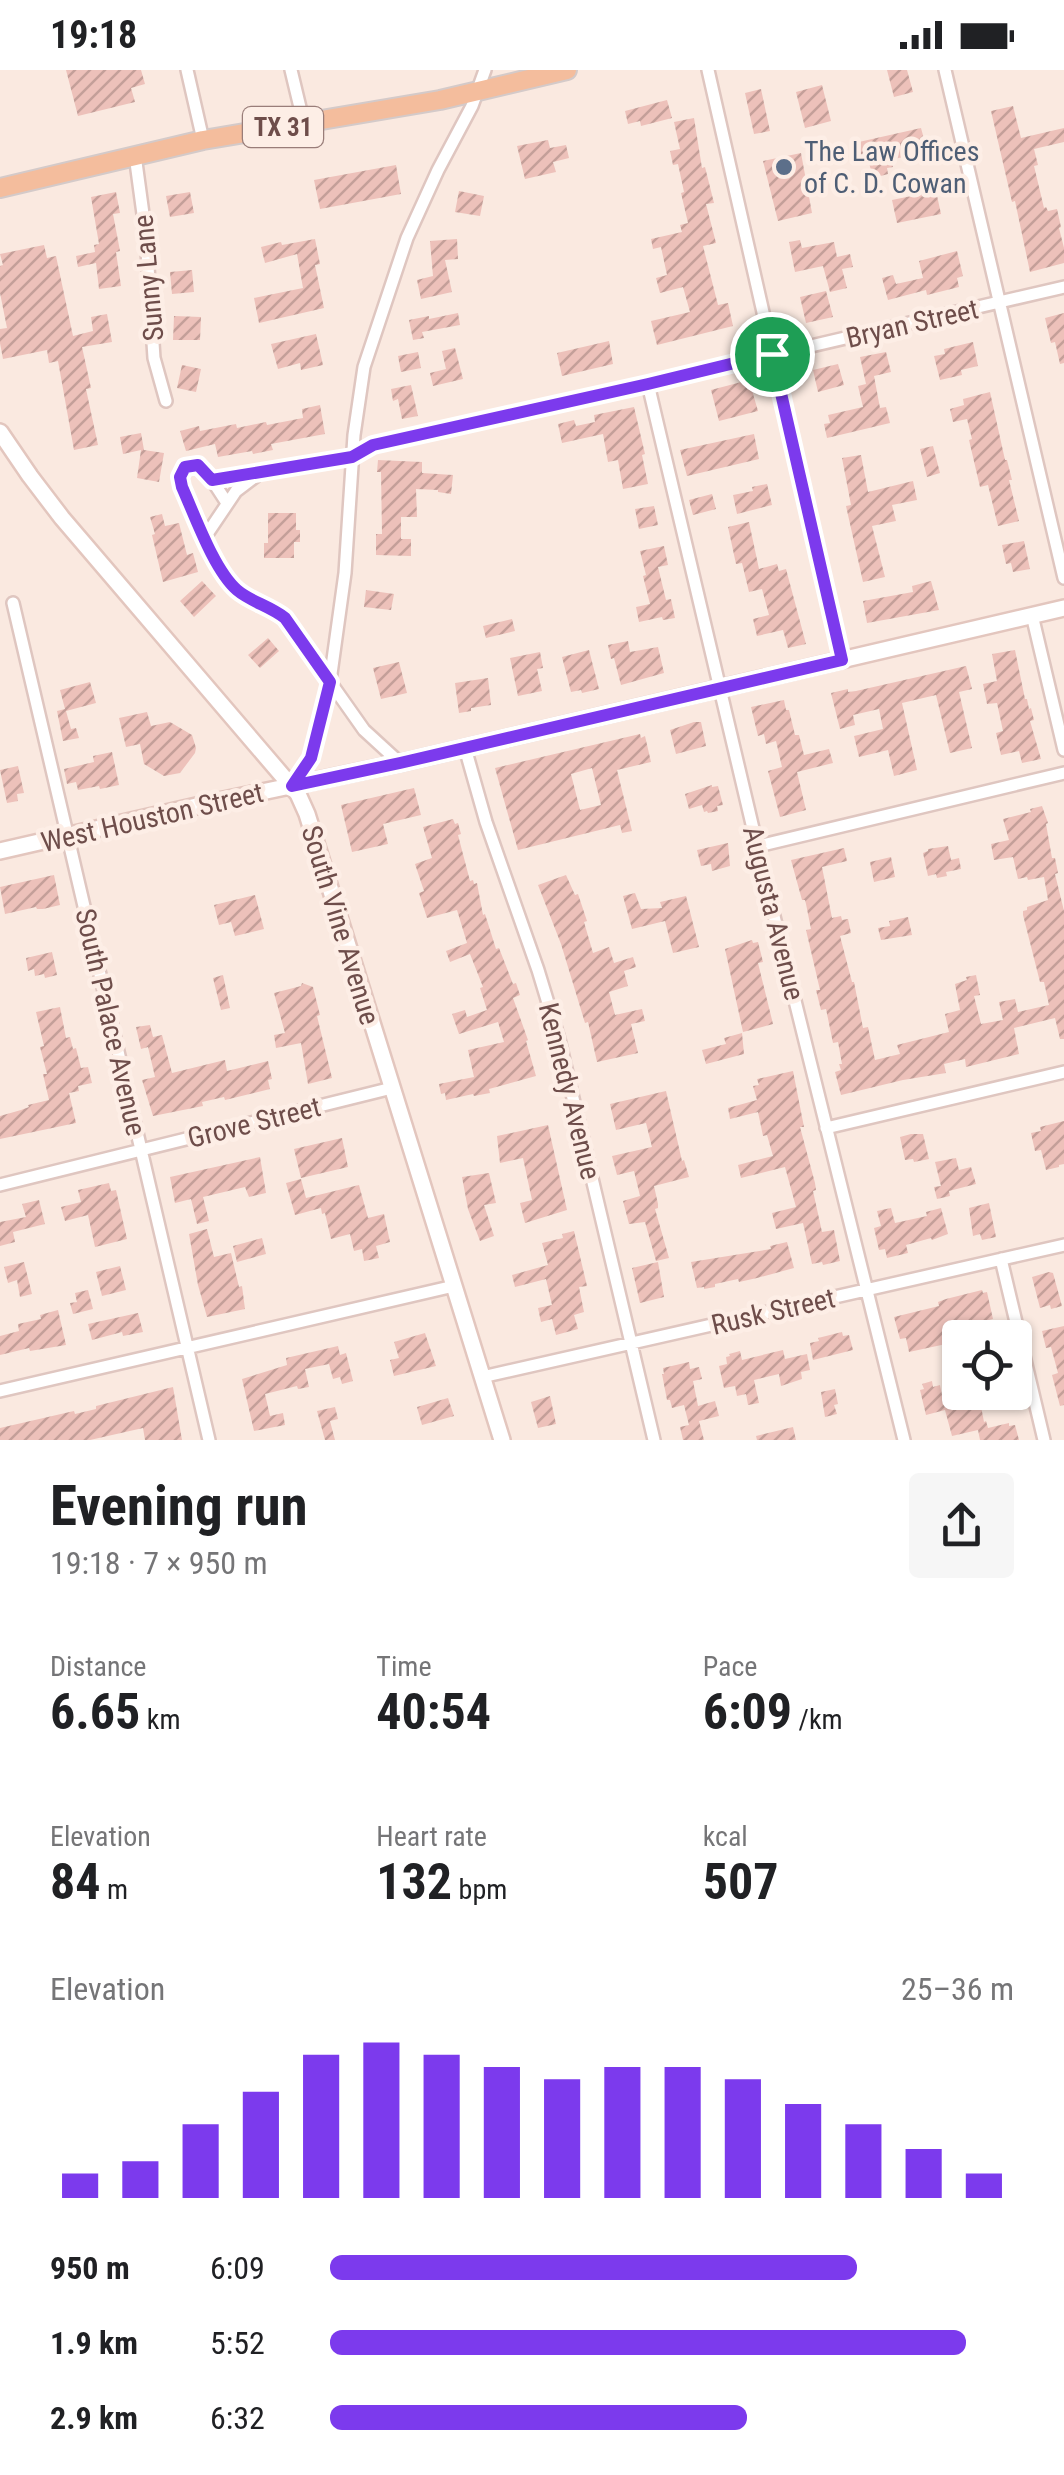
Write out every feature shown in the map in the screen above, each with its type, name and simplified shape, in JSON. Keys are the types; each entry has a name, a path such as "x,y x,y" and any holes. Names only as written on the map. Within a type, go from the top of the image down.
{"main road":[{"name":"TX 31","path":"0,188 202,140 440,100 567,70"},
{"path":"0,432 62,518 292,786"},
{"name":"West Houston Street","path":"0,851 466,748 1064,608"},
{"name":"South Vine Avenue","path":"292,786 307,814 502,1440"}],"street":[{"path":"188,70 202,140"},
{"path":"291,70 304,124"},
{"path":"292,786 311,758 330,682 346,573 360,385 407,238 480,90 485,70"},
{"path":"708,70 842,660"},
{"path":"945,70 1064,578"},
{"name":"Sunny Lane","path":"135,155 146,236 154,358 166,401"},
{"name":"Bryan Street","path":"205,537 182,487 180,477 185,467 198,465 212,480 352,457 373,445 1064,287"},
{"name":"Augusta Avenue","path":"648,384 904,1440"},
{"path":"264,472 243,484 205,537 225,577 246,596 285,618 364,730 400,763"},
{"path":"212,480 227,503"},
{"name":"South Palace Avenue","path":"13,604 208,1440"},
{"path":"1032,616 1064,750"},
{"name":"Kennedy Avenue","path":"466,748 486,822 559,1039 654,1440"},
{"path":"758,846 1064,773"},
{"path":"826,1128 1064,1072"},
{"name":"Grove Street","path":"0,1184 392,1088"},
{"name":"Rusk Street","path":"482,1378 1064,1245"},
{"path":"1001,1259 1044,1440"},
{"path":"0,1391 454,1286"}],"building":[{"path":"66,70 141,70 145,84 131,88 135,102 78,116"},
{"path":"887,70 907,70 913,92 894,97"},
{"path":"822,85 831,121 805,128 796,92"},
{"path":"761,89 770,131 754,134 745,93"},
{"path":"667,100 672,118 641,126 640,121 628,124 625,111"},
{"path":"1013,106 1021,138 1064,128 1064,142 1034,149 1038,165 1034,166 1044,208 1057,209 1064,263 1030,272 991,111"},
{"path":"694,118 702,168 705,167 714,203 706,204 716,243 703,246 718,305 728,303 733,326 657,345 651,321 690,312 683,287 660,293 656,278 667,275 661,247 653,249 651,239 682,232 680,225 688,223 678,164 673,165 670,151 680,149 674,122"},
{"path":"921,128 924,139 929,137 933,155 891,160 893,167 887,168 888,174 873,178 869,163 853,157 850,144"},
{"path":"548,140 550,148 566,145 569,158 553,162 556,172 525,179 517,146"},
{"path":"801,153 812,213 778,221 763,161"},
{"path":"396,165 401,194 320,209 314,180"},
{"path":"459,191 484,196 480,216 455,212"},
{"path":"936,191 941,214 897,223 892,200"},
{"path":"116,192 120,213 113,214 121,286 99,289 96,263 78,267 76,256 95,252 94,245 99,244 91,197"},
{"path":"190,192 194,213 170,217 166,196"},
{"path":"315,239 320,264 315,265 324,308 259,323 254,298 303,288 297,254 265,263 261,247"},
{"path":"457,239 458,259 445,260 452,292 421,299 417,280 433,276 430,241"},
{"path":"800,240 802,248 834,242 837,257 850,254 853,267 842,269 847,288 830,292 823,266 795,272 789,242"},
{"path":"44,245 47,258 56,256 73,336 93,331 91,317 107,314 112,342 82,347 98,445 74,450 58,361 49,363 47,350 3,359 0,343 0,329 7,328 0,293 0,254"},
{"path":"957,251 963,276 957,278 959,287 888,300 882,278 893,275 896,284 923,278 919,261"},
{"path":"192,270 194,292 172,294 170,272"},
{"path":"826,291 833,317 806,323 800,297"},
{"path":"458,313 460,325 422,332 424,338 413,340 409,320"},
{"path":"1064,313 1064,363 1060,364 1045,318"},
{"path":"174,316 201,317 200,340 173,340"},
{"path":"316,334 323,365 301,370 300,363 278,369 271,344"},
{"path":"609,341 613,364 562,376 557,353"},
{"path":"973,342 978,366 940,380 934,356 945,354 944,349"},
{"path":"455,348 463,379 433,386 430,373 446,369 442,351"},
{"path":"418,352 421,368 401,372 398,356"},
{"path":"886,352 891,372 874,376 880,408 886,407 890,423 827,438 824,424 830,423 828,415 863,407 858,386 866,384 860,357"},
{"path":"838,364 844,385 818,392 813,370"},
{"path":"182,365 201,369 196,392 177,388"},
{"path":"749,380 758,411 719,421 711,390"},
{"path":"411,385 418,416 402,419 398,399 393,401 391,389"},
{"path":"990,392 1019,521 998,526 988,485 980,487 967,419 953,422 950,409 964,405 963,399"},
{"path":"320,405 325,434 271,444 273,450 253,454 252,451 218,457 215,444 186,451 180,431 199,426 200,431 236,424 237,428 266,422 267,425 303,418 302,409"},
{"path":"634,407 648,484 623,489 618,460 608,462 603,434 562,443 558,424 574,420 576,426 595,422 594,415"},
{"path":"141,433 144,450 164,453 159,482 137,478 141,450 123,454 120,437"},
{"path":"754,434 759,459 687,476 680,450"},
{"path":"933,446 940,473 927,477 920,449"},
{"path":"861,455 868,492 913,481 917,500 892,505 896,521 872,526 885,577 863,582 846,506 851,505 842,458"},
{"path":"378,460 422,462 422,473 453,475 451,494 416,489 417,517 401,517 401,539 411,539 411,556 376,555 376,534 382,534"},
{"path":"767,484 772,505 737,514 733,495"},
{"path":"712,494 716,509 693,515 689,500"},
{"path":"654,506 658,525 639,529 635,509"},
{"path":"268,513 296,513 300,542 294,542 294,558 264,558"},
{"path":"162,514 165,526 179,523 187,555 193,553 198,572 163,582 150,517"},
{"path":"749,522 759,569 777,564 779,571 786,569 806,644 788,648 783,630 757,636 753,619 769,615 762,589 749,592 742,563 736,564 728,527"},
{"path":"1024,541 1030,569 1013,572 1011,563 1006,564 1002,545"},
{"path":"664,546 668,565 658,567 675,618 639,622 636,607 650,604 640,551"},
{"path":"202,581 216,596 194,617 180,601"},
{"path":"931,581 939,610 867,623 863,601 913,592 912,586"},
{"path":"366,590 394,594 391,610 364,607"},
{"path":"512,619 515,631 486,638 483,626"},
{"path":"268,638 279,651 260,668 248,655"},
{"path":"628,641 630,652 658,647 664,673 621,685 608,645"},
{"path":"589,650 599,689 571,692 562,657"},
{"path":"1015,650 1041,759 1022,763 1019,751 1001,755 996,733 1003,731 997,703 987,704 983,684 997,681 992,654"},
{"path":"540,652 543,668 537,669 542,691 518,696 510,658"},
{"path":"399,662 407,693 381,699 373,668"},
{"path":"966,666 972,689 959,692 972,748 950,753 936,695 902,703 917,770 894,776 888,750 859,757 854,736 883,729 879,709 853,715 855,725 840,729 831,693"},
{"path":"488,678 491,705 459,713 455,683"},
{"path":"90,682 96,703 66,711 71,729 76,728 79,738 63,741 57,711 65,709 60,690"},
{"path":"784,700 804,755 829,749 833,763 797,772 806,810 780,817 768,771 782,767 776,741 766,744 764,734 758,736 751,707"},
{"path":"147,712 151,726 170,722 192,735 195,753 180,773 164,776 144,764 140,744 126,747 119,718"},
{"path":"701,722 706,746 676,754 670,730"},
{"path":"640,734 641,738 645,736 651,762 617,770 632,831 622,833 620,825 518,850 495,768","holes":["592,768 601,805 580,810 571,774"]},
{"path":"112,752 119,785 78,790 76,782 67,784 64,769 94,762 93,756"},
{"path":"18,766 24,793 17,794 18,801 7,803 0,770"},
{"path":"718,786 723,805 717,806 718,811 704,812 702,805 689,809 685,794"},
{"path":"414,788 421,815 383,824 388,844 352,852 341,805"},
{"path":"1042,806 1064,911 1064,1039 1060,1039 1055,1018 1014,1028 1019,1054 966,1067 965,1059 944,1064 946,1073 841,1095 835,1072 841,1070 842,1064 838,1042 833,1043 826,1009 821,1010 806,930 811,929 806,904 791,860 844,848 847,861 822,867 832,918 848,919 851,933 840,936 875,1060 900,1054 897,1045 949,1032 945,1014 960,1010 955,984 967,980 966,977 976,975 980,995 974,996 981,1024 1003,1020 999,1002 1015,999 1018,1012 1049,1005 1023,915 1027,907 1048,900 1044,877 1018,879 1013,857 994,860 991,844 1009,840 1003,819"},
{"path":"453,819 458,823 470,881 477,883 483,915 496,949 499,948 520,995 513,998 536,1076 489,1089 490,1093 446,1100 439,1084 474,1077 468,1050 504,1042 498,1022 459,1034 452,1014 465,1010 467,1017 487,1010 480,988 483,987 470,954 450,962 446,951 467,943 457,910 427,918 419,893 424,891 415,864 432,858 423,827"},
{"path":"728,843 730,866 712,871 711,864 701,866 697,850"},
{"path":"948,846 951,860 959,858 961,869 946,872 947,876 928,876 923,853"},
{"path":"891,857 895,877 874,882 870,862"},
{"path":"54,875 60,905 5,914 0,887"},
{"path":"566,875 575,895 578,894 593,953 609,947 614,963 633,957 636,967 624,971 628,986 609,992 615,1015 642,1009 645,1021 631,1024 638,1053 597,1062 588,1022 585,1023 538,885"},
{"path":"635,893 641,909 662,908 660,902 686,896 699,947 673,953 665,921 632,929 623,896"},
{"path":"255,895 264,929 235,936 231,922 219,925 214,905"},
{"path":"908,917 912,935 881,940 878,928"},
{"path":"752,940 758,942 763,962 758,963 773,1024 743,1032 725,949"},
{"path":"52,952 57,975 45,978 44,974 35,976 34,969 28,971 26,958"},
{"path":"223,975 230,1008 221,1010 213,978"},
{"path":"302,983 313,987 332,1078 308,1084 301,1043 276,1048 274,1035 285,1033 274,993"},
{"path":"60,1007 66,1038 70,1037 73,1049 76,1048 81,1068 88,1067 92,1083 69,1093 76,1123 0,1139 0,1116 49,1100 36,1012"},
{"path":"150,1025 153,1037 162,1035 172,1073 225,1060 227,1071 268,1061 270,1089 153,1116 142,1080 155,1077 148,1047 141,1049 136,1027"},
{"path":"742,1033 744,1054 706,1064 702,1050 726,1044 724,1038"},
{"path":"793,1071 804,1127 800,1127 815,1183 813,1191 822,1232 834,1230 840,1261 823,1265 812,1264 803,1223 776,1229 772,1213 796,1207 785,1167 741,1178 738,1165 773,1156 767,1135 763,1136 758,1112 730,1119 728,1108 757,1100 753,1086 759,1085 757,1079"},
{"path":"666,1091 689,1177 654,1186 658,1204 655,1209 669,1258 656,1261 645,1222 629,1224 623,1201 640,1196 634,1171 617,1175 612,1156 652,1147 646,1123 616,1130 610,1104"},
{"path":"1064,1121 1064,1164 1046,1170 1041,1150 1035,1151 1031,1133"},
{"path":"548,1125 567,1210 525,1223 520,1203 532,1200 523,1158 500,1163 497,1136"},
{"path":"923,1134 929,1159 905,1160 900,1137"},
{"path":"342,1138 348,1167 301,1178 294,1149"},
{"path":"260,1157 266,1193 249,1197 245,1187 203,1197 209,1221 197,1224 191,1199 175,1203 170,1177"},
{"path":"956,1158 959,1170 971,1167 976,1184 949,1191 950,1196 937,1199 934,1187 941,1186 935,1162"},
{"path":"489,1173 496,1203 484,1205 494,1236 480,1241 462,1177"},
{"path":"301,1179 306,1198 359,1185 368,1218 384,1214 390,1242 376,1246 379,1258 364,1261 362,1249 354,1251 350,1234 331,1239 321,1208 295,1215 286,1183"},
{"path":"109,1183 111,1191 116,1190 127,1239 95,1247 88,1215 65,1221 61,1207 81,1202 78,1190"},
{"path":"39,1200 45,1224 13,1232 15,1242 0,1246 0,1222 26,1217 22,1204"},
{"path":"989,1203 996,1237 982,1240 980,1234 973,1236 969,1208"},
{"path":"891,1208 895,1223 927,1216 926,1212 941,1208 948,1234 906,1245 908,1253 887,1258 885,1249 879,1250 874,1228 881,1226 877,1211"},
{"path":"207,1229 214,1257 231,1253 245,1309 207,1317 189,1234"},
{"path":"574,1231 587,1286 579,1287 584,1312 574,1315 578,1329 556,1335 552,1319 541,1322 538,1308 552,1305 546,1279 515,1287 512,1275 548,1265 542,1243"},
{"path":"262,1238 266,1254 237,1262 233,1246"},
{"path":"787,1242 794,1268 697,1288 691,1262 771,1249 770,1246"},
{"path":"24,1262 32,1294 20,1297 17,1280 8,1283 4,1267"},
{"path":"658,1262 664,1297 640,1303 632,1268"},
{"path":"120,1266 126,1290 102,1296 96,1272"},
{"path":"1053,1273 1062,1306 1040,1308 1032,1277"},
{"path":"88,1290 93,1309 73,1314 70,1303 77,1302 75,1293"},
{"path":"987,1292 993,1319 942,1320 942,1345 909,1352 906,1338 900,1339 894,1317 939,1306 938,1302"},
{"path":"58,1310 66,1345 0,1355 0,1336 19,1331 18,1324"},
{"path":"138,1313 143,1332 123,1336 122,1332 92,1340 88,1324"},
{"path":"1064,1326 1064,1405 1060,1406 1052,1375 1058,1373 1042,1331"},
{"path":"842,1332 843,1336 849,1335 853,1350 813,1360 810,1343"},
{"path":"425,1333 436,1366 394,1376 390,1360 399,1358 394,1342"},
{"path":"338,1346 340,1355 346,1353 353,1381 342,1384 340,1377 333,1379 329,1364 305,1369 309,1387 265,1394 270,1416 283,1413 285,1425 254,1431 242,1379 287,1365 286,1358"},
{"path":"783,1350 785,1359 807,1354 810,1370 801,1372 802,1379 781,1386 779,1374 754,1380 759,1403 748,1405 746,1394 737,1396 735,1386 724,1388 719,1366 727,1364 729,1354 740,1351 742,1360"},
{"path":"689,1362 690,1369 699,1367 702,1379 693,1381 698,1406 715,1401 719,1416 699,1421 704,1440 683,1440 680,1427 689,1425 684,1405 672,1408 662,1374 663,1368"},
{"path":"932,1381 933,1387 940,1385 945,1410 926,1415 922,1384"},
{"path":"173,1387 182,1440 145,1440 143,1428 90,1440 0,1440 0,1428 74,1411 75,1414"},
{"path":"835,1389 837,1414 825,1417 821,1392"},
{"path":"550,1396 556,1424 538,1428 531,1402"},
{"path":"448,1398 454,1416 422,1425 417,1407"},
{"path":"335,1407 338,1419 330,1421 335,1440 325,1440 317,1411"},
{"path":"945,1410 982,1410 988,1428 1015,1425 1019,1440 980,1440 978,1430 952,1436"},
{"path":"793,1427 796,1440 757,1440 756,1436"}],"place":[{"name":"The Law Offices of C. D. Cowan","path":"784,167"}],"route":[{"path":"772,354 842,660 292,786 311,758 330,682 285,618 237,590 225,577 182,487 180,477 185,467 198,465 212,480 352,457 373,445 772,354"}]}
